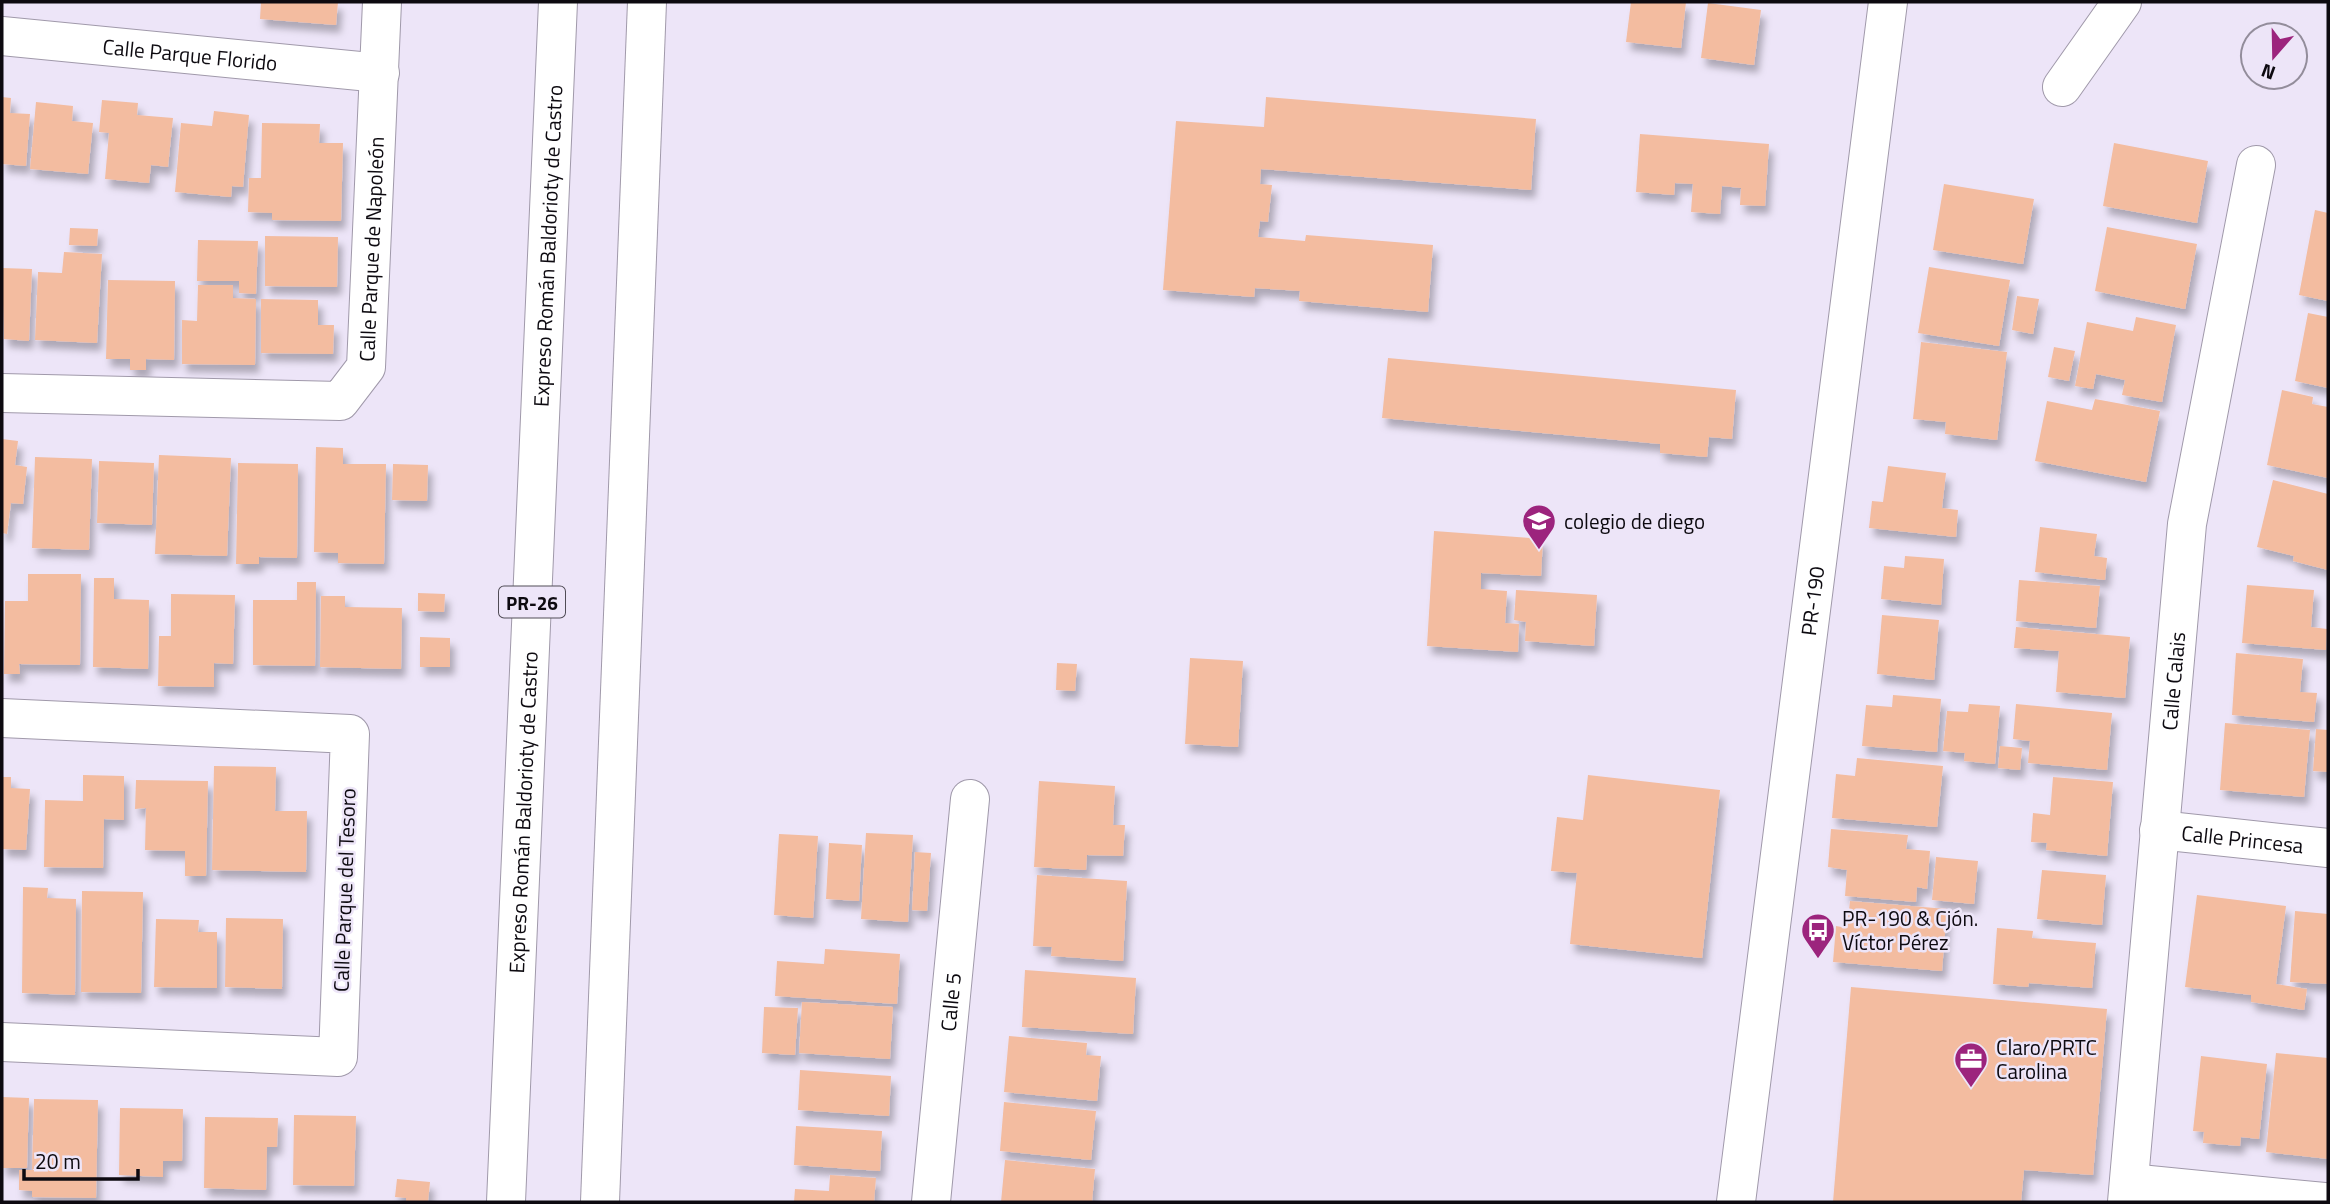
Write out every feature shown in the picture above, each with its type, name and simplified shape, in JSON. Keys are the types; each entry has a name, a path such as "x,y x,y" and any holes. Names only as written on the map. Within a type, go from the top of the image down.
{"main road":[{"name":"Calle Parque de Napoleón","path":"2,393 340,401 366,367 382,2"},
{"name":"Expreso Román Baldorioty de Castro","path":"506,1202 558,2"},
{"path":"600,1202 647,2"},
{"name":"PR-190","path":"1736,1202 1888,2"},
{"path":"2062,87 2122,2"},
{"name":"Calle Parque Florido","path":"2,36 380,73"},
{"name":"Calle Calais","path":"2128,1193 2187,524 2256,165"},
{"name":"Calle Parque del Tesoro","path":"2,718 350,734 338,1057 2,1042"},
{"name":"Calle 5","path":"931,1202 970,800"},
{"name":"Calle Princesa","path":"2159,830 2328,848"},
{"path":"2128,1193 2324,1202"}],"building":[{"path":"261,2 338,2 336,25 260,19"},
{"path":"1631,2 1686,2 1681,48 1626,42"},
{"path":"1708,3 1761,10 1754,65 1701,58"},
{"path":"2,97 11,98 10,113 30,114 26,166 2,164"},
{"path":"1266,97 1536,119 1531,190 1261,169 1260,184 1272,185 1268,222 1260,221 1258,237 1305,241 1306,235 1433,245 1428,312 1299,301 1300,291 1255,288 1254,297 1163,290 1176,121 1264,127"},
{"path":"102,100 138,103 137,115 173,118 168,167 151,165 149,183 105,179 109,133 99,132"},
{"path":"36,102 73,106 72,121 93,123 88,174 30,169"},
{"path":"214,111 249,115 243,187 232,186 231,197 175,192 181,123 212,126"},
{"path":"262,123 320,124 319,143 343,143 341,221 272,220 272,213 248,212 249,178 261,178"},
{"path":"1640,134 1769,144 1765,206 1740,205 1741,188 1722,186 1720,214 1691,212 1693,184 1675,183 1674,195 1636,192"},
{"path":"2114,143 2208,161 2197,223 2103,206"},
{"path":"1944,184 2034,199 2023,264 1933,250"},
{"path":"2315,210 2328,213 2328,301 2299,295"},
{"path":"2107,227 2197,244 2185,309 2095,291"},
{"path":"70,228 98,229 97,246 69,245"},
{"path":"265,236 338,237 337,287 265,286"},
{"path":"198,240 258,241 256,294 239,293 239,281 197,281"},
{"path":"64,252 102,254 97,343 35,340 38,272 62,273"},
{"path":"1929,267 2010,280 1999,346 1918,333"},
{"path":"2,268 32,269 29,341 4,339"},
{"path":"108,280 175,281 174,360 146,359 146,370 130,370 130,359 106,359"},
{"path":"198,285 233,285 233,298 256,299 255,365 182,364 182,320 197,321"},
{"path":"2017,296 2039,299 2033,334 2012,330"},
{"path":"261,299 318,300 318,325 334,325 333,354 261,353"},
{"path":"2308,313 2328,317 2328,388 2295,381"},
{"path":"2136,317 2176,325 2162,402 2122,395 2125,380 2096,374 2093,389 2075,386 2087,322 2133,331"},
{"path":"1921,342 2007,352 1997,440 1945,434 1946,422 1913,419"},
{"path":"2054,347 2075,351 2069,381 2048,377"},
{"path":"1388,358 1736,390 1732,439 1709,437 1707,457 1660,453 1660,444 1382,418"},
{"path":"2282,390 2313,397 2312,404 2328,407 2328,478 2267,465"},
{"path":"2095,399 2160,411 2146,482 2035,461 2047,401 2092,410"},
{"path":"2,439 18,441 15,465 27,467 23,504 11,503 7,534 2,533"},
{"path":"316,447 343,448 343,464 386,464 384,564 338,563 338,553 314,552"},
{"path":"159,455 231,458 227,556 155,554"},
{"path":"35,457 92,459 89,550 32,548"},
{"path":"99,461 154,463 152,525 97,523"},
{"path":"238,463 298,464 297,558 259,557 259,564 236,564"},
{"path":"393,464 428,465 427,501 392,500"},
{"path":"1888,466 1946,473 1942,508 1958,510 1956,537 1869,528 1872,501 1883,502"},
{"path":"2273,480 2328,494 2328,570 2293,561 2294,556 2257,547"},
{"path":"2040,527 2097,534 2094,556 2107,558 2105,580 2035,572"},
{"path":"1434,531 1543,539 1541,576 1481,573 1481,589 1507,591 1505,623 1519,624 1518,652 1427,646"},
{"path":"1905,556 1944,559 1941,605 1881,599 1884,566 1904,568"},
{"path":"28,574 81,574 80,665 19,664 20,674 4,674 5,601 28,601"},
{"path":"94,578 114,578 114,599 149,600 148,669 93,667"},
{"path":"2019,580 2100,586 2096,628 2016,621"},
{"path":"297,582 316,582 315,666 253,665 253,600 297,600"},
{"path":"2247,585 2314,590 2311,627 2327,629 2326,650 2242,643"},
{"path":"1516,590 1597,595 1594,646 1525,641 1526,622 1514,620"},
{"path":"418,593 445,594 444,612 418,611"},
{"path":"171,594 235,595 233,664 214,663 214,687 158,686 159,636 171,636"},
{"path":"321,596 345,596 345,607 402,608 401,669 320,667"},
{"path":"1882,615 1939,620 1934,680 1877,674"},
{"path":"2016,627 2130,637 2125,698 2056,692 2059,651 2014,648"},
{"path":"420,637 450,638 450,667 420,667"},
{"path":"2236,653 2303,659 2300,692 2317,693 2314,722 2232,715"},
{"path":"1190,658 1243,661 1238,747 1185,744"},
{"path":"1057,663 1077,664 1075,691 1056,690"},
{"path":"1893,695 1941,699 1937,752 1862,746 1866,705 1892,707"},
{"path":"1969,704 2000,706 1995,764 1964,761 1965,753 1943,751 1947,711 1968,712"},
{"path":"2016,704 2112,713 2107,770 2028,763 2030,741 2013,739"},
{"path":"2225,723 2310,730 2304,797 2220,790"},
{"path":"2316,729 2328,730 2328,772 2313,771"},
{"path":"2000,746 2022,748 2020,770 1998,768"},
{"path":"1857,758 1943,766 1937,827 1832,818 1836,774 1855,776"},
{"path":"214,766 276,767 275,811 307,811 306,872 212,870"},
{"path":"83,775 124,776 124,820 104,819 103,868 44,867 45,800 83,801"},
{"path":"1588,775 1720,790 1702,958 1570,944 1577,873 1551,871 1557,817 1583,820"},
{"path":"2,777 11,777 11,788 30,789 26,850 2,849"},
{"path":"2053,777 2113,782 2107,856 2046,850 2047,843 2031,842 2033,813 2050,815"},
{"path":"136,780 208,781 206,876 185,876 185,851 145,850 146,808 135,809"},
{"path":"1039,781 1115,786 1113,825 1125,825 1123,856 1087,855 1086,870 1034,867"},
{"path":"1831,829 1908,835 1906,849 1930,851 1927,889 1917,887 1916,902 1845,896 1847,870 1828,867"},
{"path":"866,833 913,835 908,922 861,919"},
{"path":"779,834 818,836 813,918 774,915"},
{"path":"829,843 862,845 859,901 826,899"},
{"path":"915,852 931,853 927,911 912,910"},
{"path":"1936,857 1978,861 1974,904 1932,900"},
{"path":"2042,870 2106,875 2102,925 2037,919"},
{"path":"1037,875 1127,881 1123,961 1051,956 1052,947 1033,946"},
{"path":"23,887 48,888 47,898 76,899 75,995 22,993"},
{"path":"82,891 143,892 141,993 81,992"},
{"path":"2197,895 2286,906 2276,984 2307,989 2304,1010 2251,1002 2251,995 2185,987"},
{"path":"1850,901 1947,909 1942,971 1833,962 1836,926 1847,928"},
{"path":"2295,911 2328,914 2328,984 2290,982"},
{"path":"226,918 283,919 282,989 225,987"},
{"path":"156,919 199,920 198,932 217,932 217,988 154,987"},
{"path":"1997,928 2033,931 2032,938 2096,943 2092,988 2029,983 2028,987 1993,984"},
{"path":"825,949 900,954 897,1004 775,996 777,961 824,964"},
{"path":"1025,970 1136,978 1133,1034 1022,1027"},
{"name":"Claro/PRTC Carolina","path":"1851,987 2107,1009 2093,1175 2024,1170 2021,1202 1833,1202"},
{"path":"802,1002 893,1007 890,1059 799,1053"},
{"path":"764,1007 798,1008 795,1055 762,1053"},
{"path":"1009,1036 1087,1043 1086,1055 1101,1056 1097,1101 1004,1092"},
{"path":"2276,1053 2328,1058 2328,1159 2266,1152"},
{"path":"2201,1056 2267,1064 2259,1139 2241,1137 2240,1146 2203,1143 2204,1132 2193,1131"},
{"path":"800,1070 891,1076 889,1116 798,1110"},
{"path":"2,1097 29,1098 27,1168 2,1168"},
{"path":"34,1099 98,1100 96,1198 32,1197 32,1191 19,1190 19,1170 32,1170"},
{"path":"1004,1102 1096,1111 1091,1160 1000,1151"},
{"path":"120,1108 183,1109 182,1161 163,1161 163,1177 119,1175"},
{"path":"294,1115 356,1116 354,1186 293,1185"},
{"path":"205,1117 278,1118 277,1147 267,1147 266,1190 204,1188"},
{"path":"796,1126 882,1131 880,1171 794,1165"},
{"path":"1005,1160 1095,1169 1092,1202 1001,1202"},
{"path":"830,1175 876,1178 874,1202 794,1202 795,1189 829,1191"},
{"path":"397,1179 430,1182 428,1202 406,1202 406,1198 395,1197"}],"place":[{"name":"colegio de diego","path":"1539,551"},
{"name":"PR-190 & Cjón. Víctor Pérez","path":"1818,960"},
{"name":"Claro/PRTC Carolina","path":"1971,1089"}]}
